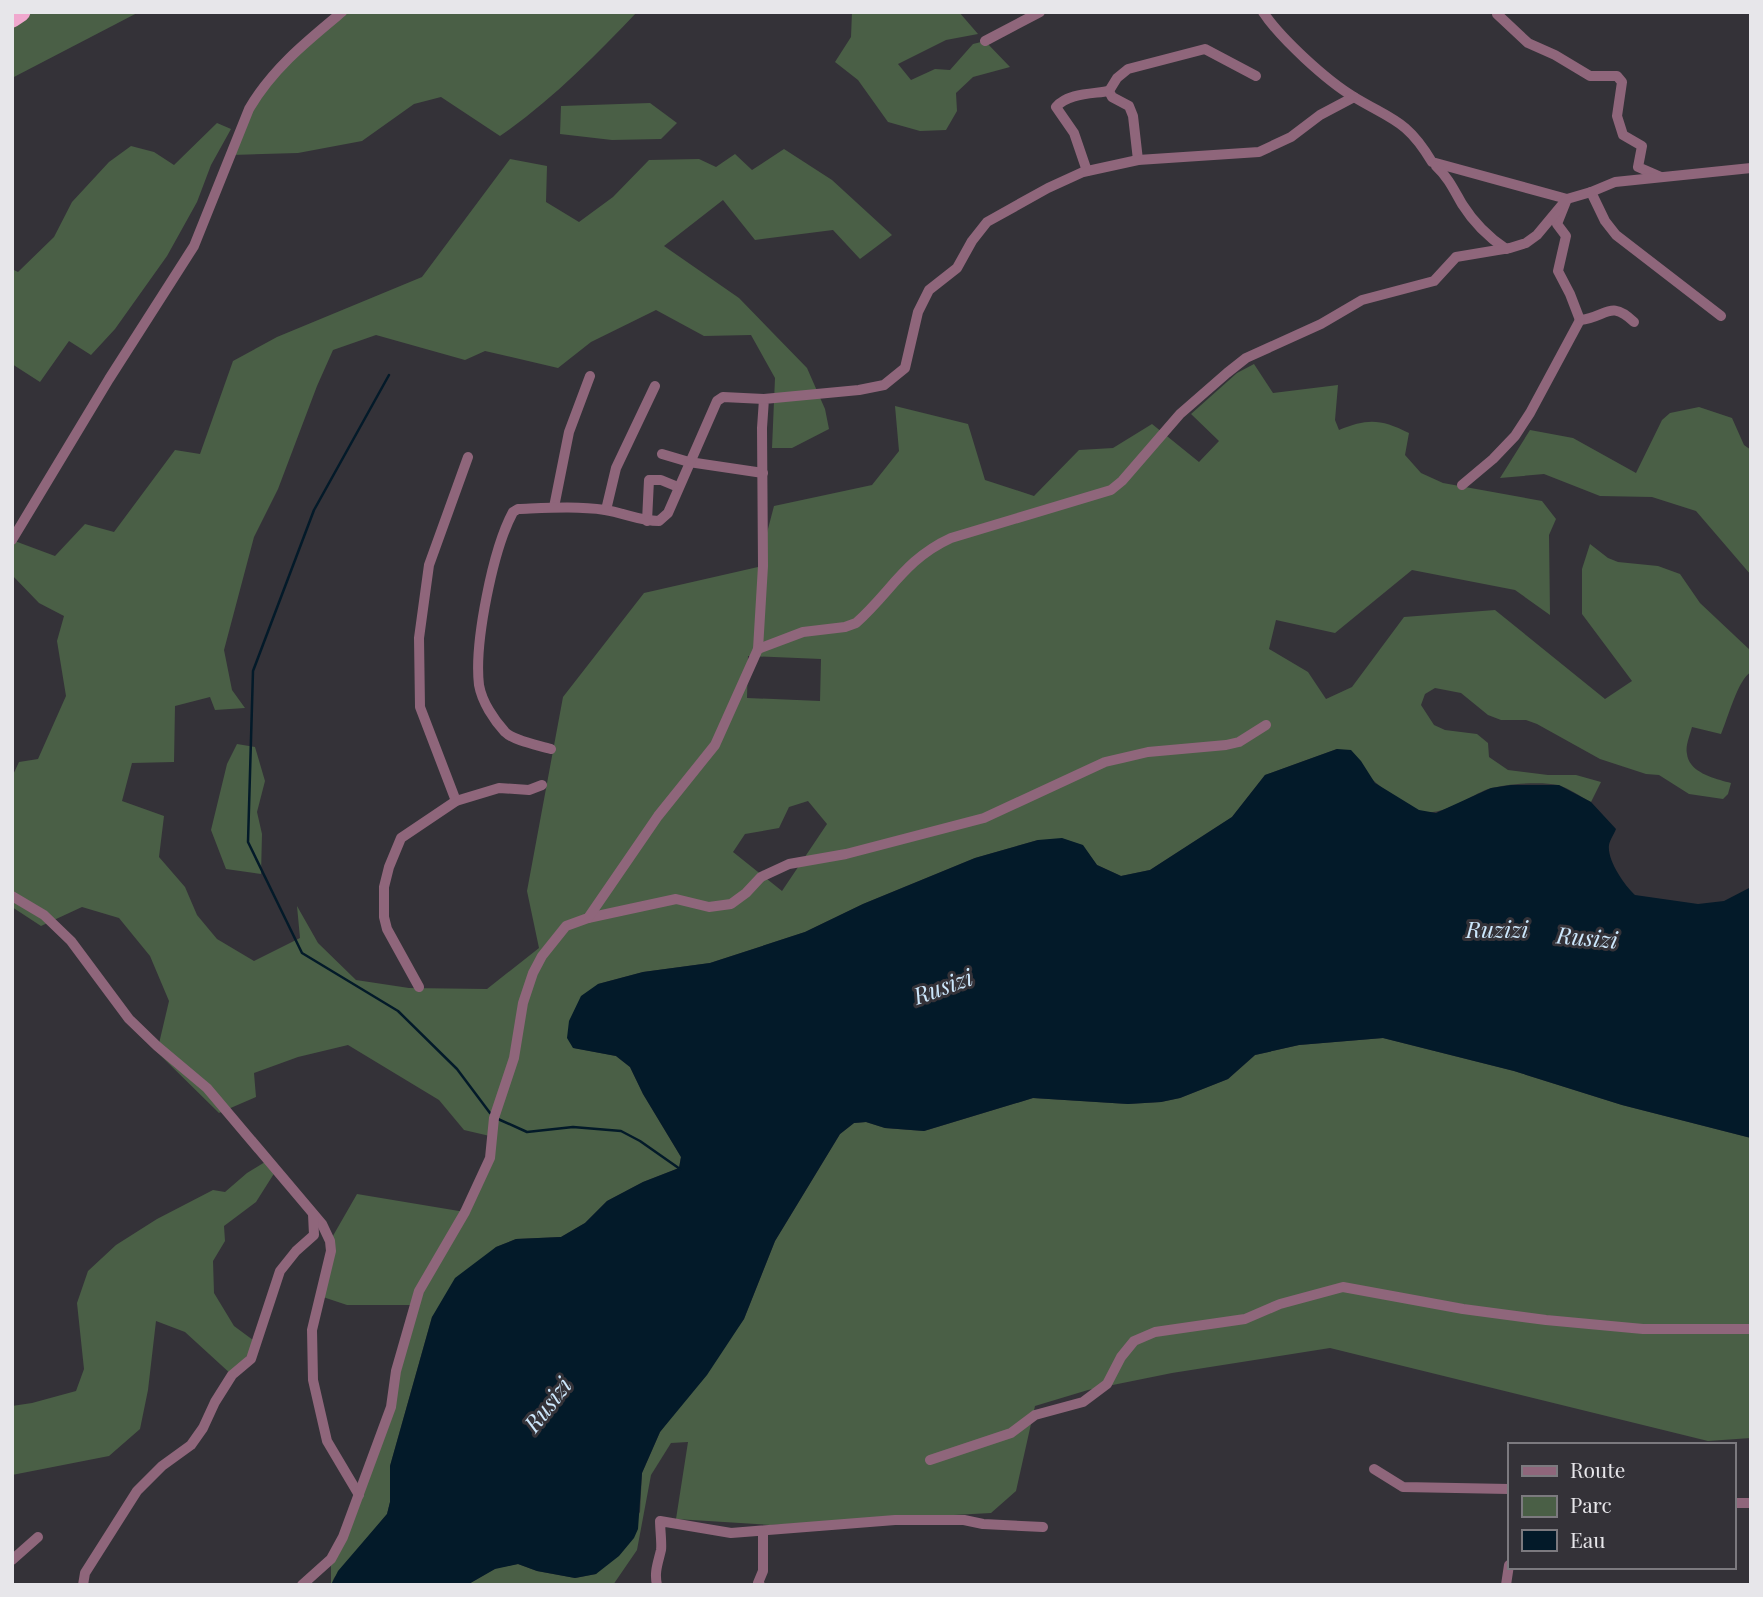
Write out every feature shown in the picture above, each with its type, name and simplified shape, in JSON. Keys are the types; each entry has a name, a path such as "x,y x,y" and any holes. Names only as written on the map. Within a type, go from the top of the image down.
{"highway":[{"path":"12,18 21,12"}],"street":[{"path":"12,540 109,379 194,246 249,109 258,94 295,52 342,12"},
{"path":"985,41 1040,12"},
{"path":"1263,12 1271,25 1326,75 1354,97 1400,121 1447,177 1464,207 1485,235 1506,249"},
{"path":"1497,14 1528,43 1590,76 1617,76 1622,82 1617,116 1623,135 1642,146 1637,167 1661,177"},
{"path":"1138,160 1133,116 1129,106 1112,97 1110,91 1117,78 1128,69 1205,49 1256,76"},
{"path":"1087,171 1074,132 1056,107 1061,101 1077,96 1110,91"},
{"path":"551,749 507,734 491,713 480,687 479,670 486,599 508,521 513,512 518,509 554,507 606,510 647,521 659,521 668,513 688,462 714,405 720,398 764,399 859,390 884,385 905,368 924,298 936,283 957,268 972,241 987,222 1048,188 1087,171 1138,160 1259,152 1291,137 1320,115 1354,97"},
{"path":"1432,162 1567,199 1615,182 1751,167"},
{"path":"1591,192 1605,221 1616,235 1721,316"},
{"path":"758,649 803,632 845,627 856,623 907,567 951,538 1111,491 1180,414 1246,358 1321,324 1362,300 1434,281 1455,257 1526,243 1537,235 1567,199"},
{"path":"1462,485 1515,436 1580,320 1558,271 1566,236 1557,224 1567,199"},
{"path":"1580,320 1590,319 1612,308 1623,311 1634,322"},
{"path":"554,507 569,432 590,376"},
{"path":"606,510 616,468 655,387"},
{"path":"589,918 653,823 715,745 758,649 763,566 764,399"},
{"path":"662,454 688,462 763,473"},
{"path":"456,801 420,707 419,638 429,565 468,457"},
{"path":"647,521 649,480 661,480 678,487"},
{"path":"302,1585 331,1559 343,1537 391,1406 396,1370 419,1291 466,1212 490,1158 494,1118 514,1058 523,1003 533,973 542,956 566,926 589,918 676,899 709,907 730,904 746,893 761,877 789,864 846,854 984,818 1105,762 1148,752 1226,745 1239,742 1266,725"},
{"path":"419,988 387,929 384,917 384,887 401,838 456,801 499,788 529,790 542,785"},
{"path":"12,896 44,915 71,941 129,1019 207,1088 322,1224 330,1241 331,1251 312,1331 313,1380 327,1441 359,1495"},
{"path":"83,1585 85,1573 137,1491 162,1466 191,1444 204,1428 215,1402 232,1375 251,1359 280,1271 296,1251 314,1235 313,1214"},
{"path":"930,1460 1011,1433 1035,1415 1083,1402 1107,1384 1133,1341 1155,1332 1245,1319 1280,1304 1342,1287 1546,1320 1643,1329 1751,1329"},
{"path":"1374,1469 1403,1487 1508,1489"},
{"path":"657,1585 656,1566 661,1545 660,1521 731,1533 895,1520 964,1520 983,1524 1042,1527"},
{"path":"760,1585 758,1583 763,1571 763,1532"},
{"path":"12,1560 38,1536"}],"green space":[{"path":"12,12 139,12 12,78"},
{"path":"342,12 637,12 555,93 500,136 441,97 414,104 362,141 298,153 231,155 258,94"},
{"path":"852,12 959,12 978,34 946,40 898,64 911,80 935,69 950,70 973,44 985,41 1010,67 973,77 956,93 957,111 946,130 920,131 888,122 858,80 835,62 851,37"},
{"path":"650,103 677,123 661,139 612,140 560,134 561,106"},
{"path":"217,123 231,129 211,165 197,202 167,256 115,329 91,355 69,341 40,382 12,364 12,269 18,272 54,237 72,202 109,162 131,146 154,152 174,165"},
{"path":"784,149 832,180 892,235 860,259 833,230 755,240 723,200 664,246 739,298 807,368 825,409 829,429 792,448 772,448 775,378 751,335 704,336 656,310 591,342 558,368 485,351 465,360 376,335 333,350 278,489 254,537 224,650 232,690 245,708 215,710 210,697 175,706 174,762 132,763 122,801 164,816 159,857 185,887 197,915 217,939 254,961 300,938 297,906 318,943 356,980 409,988 487,989 539,948 527,891 563,697 644,593 758,567 774,506 872,485 899,451 895,406 968,424 985,480 1034,496 1079,450 1113,448 1152,424 1199,462 1219,441 1191,414 1237,373 1254,364 1273,393 1338,385 1335,420 1339,430 1358,423 1374,422 1409,433 1405,455 1421,473 1443,483 1542,501 1556,519 1549,535 1550,615 1515,590 1412,570 1335,633 1276,620 1269,649 1308,672 1326,699 1352,687 1404,617 1495,610 1605,699 1632,681 1582,614 1582,569 1590,544 1618,562 1658,566 1680,574 1700,603 1751,651 1751,672 1738,690 1721,734 1692,727 1687,744 1687,754 1693,766 1704,774 1731,783 1728,794 1723,799 1689,794 1659,775 1646,774 1600,759 1537,724 1526,720 1501,720 1488,715 1461,693 1435,688 1425,694 1421,705 1434,725 1445,730 1477,734 1488,743 1489,757 1508,770 1576,775 1601,782 1591,802 1558,785 1523,784 1488,789 1453,806 1426,812 1396,798 1337,749 1265,775 1232,817 1150,870 1121,876 1097,865 1082,845 1038,840 975,858 863,904 805,932 710,963 643,972 598,984 574,1048 616,1056 630,1067 681,1157 679,1168 643,1182 607,1201 585,1223 561,1237 516,1239 496,1247 432,1317 390,1466 390,1502 387,1514 331,1585 331,1559 391,1407 413,1305 347,1305 320,1296 330,1241 357,1194 465,1212 494,1137 464,1130 439,1100 348,1045 298,1057 254,1073 256,1097 219,1113 157,1052 169,1001 150,956 119,918 82,907 41,926 12,907 12,777 19,762 38,759 66,696 57,641 64,616 39,603 12,575 12,540 55,556 85,524 114,532 175,450 200,454 233,361 277,337 422,277 510,159 547,166 546,202 579,222 613,197 649,160 699,159 716,167 735,154 752,170","holes":["748,656 821,659 820,701 747,698","808,801 827,824 782,891 733,852 745,834 779,828 789,807"]},
{"path":"1699,407 1732,418 1744,445 1751,450 1751,575 1696,511 1652,497 1600,496 1544,474 1500,478 1530,430 1573,438 1636,473 1662,420 1670,413"},
{"path":"237,744 255,747 265,781 257,812 262,834 261,874 226,869 211,830 227,764"},
{"path":"1383,1038 1514,1071 1622,1105 1751,1138 1751,1438 1708,1441 1330,1348 1172,1373 1088,1390 1035,1406 1016,1491 991,1513 770,1525 676,1519 688,1442 671,1443 651,1475 637,1550 613,1585 467,1585 496,1568 518,1564 537,1571 575,1578 596,1574 640,1512 642,1473 660,1432 744,1319 775,1241 840,1134 854,1123 866,1122 885,1128 924,1131 1033,1098 1128,1104 1161,1102 1180,1098 1228,1079 1255,1055 1299,1045"},
{"path":"265,1162 275,1172 256,1202 224,1226 225,1241 213,1261 214,1293 234,1326 257,1343 232,1375 185,1332 156,1321 148,1390 140,1429 109,1456 12,1475 12,1406 76,1391 84,1369 77,1303 88,1271 116,1245 157,1219 213,1190 225,1192"}],"water":[{"name":"Ruzizi","path":"1337,749 1351,750 1375,783 1419,810 1436,813 1491,788 1511,785 1559,785 1591,802 1616,829 1609,845 1613,865 1635,895 1698,904 1724,901 1751,887 1751,1138 1622,1105 1514,1071 1383,1038 1299,1045 1255,1055 1228,1079 1180,1098 1161,1102 1128,1104 1033,1098 924,1131 885,1128 866,1122 854,1123 840,1134 775,1241 744,1319 707,1375 660,1432 642,1473 638,1529 619,1556 596,1574 575,1578 537,1571 518,1564 495,1569 467,1585 331,1585 338,1571 387,1514 390,1502 390,1466 432,1317 455,1278 496,1247 516,1239 561,1237 585,1223 607,1201 643,1182 679,1168 681,1157 630,1067 616,1056 573,1048 567,1038 569,1021 581,996 598,984 643,972 710,963 805,932 863,904 975,858 1038,840 1062,838 1083,845 1097,865 1121,876 1150,870 1232,817 1265,775"}],"waterway":[{"path":"389,375 314,510 253,671 248,842 302,953 398,1011 457,1069 490,1113"},
{"path":"498,1119 527,1132 573,1127 621,1131 680,1169"}],"water label":[{"name":"Rusizi","path":"1587,938"},
{"name":"Rusizi","path":"943,987"},
{"name":"Rusizi","path":"548,1405"}]}
